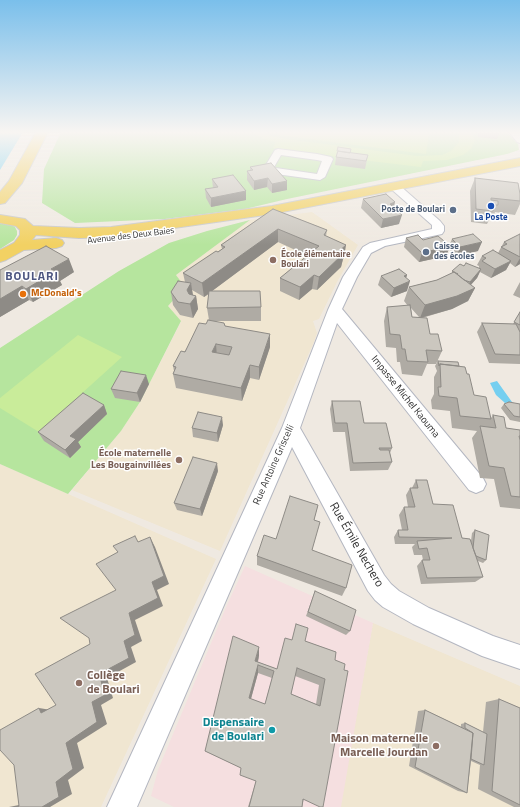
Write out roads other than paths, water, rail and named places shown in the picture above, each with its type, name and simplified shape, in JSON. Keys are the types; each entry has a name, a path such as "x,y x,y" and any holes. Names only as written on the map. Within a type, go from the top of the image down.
{"main road":[{"path":"0,200 15,183 22,170"},
{"name":"Avenue des Deux Baies","path":"20,246 160,234 265,211 480,170"},
{"path":"0,257 20,246 26,241 28,235 28,230 20,222 6,219 12,206 15,183"},
{"name":"Avenue des Deux Baies","path":"28,230 53,232 111,232 265,211"}],"street":[{"path":"271,170 273,172 320,178 323,170"},
{"path":"304,175 308,170"},
{"name":"Rue Antoine Griscelli","path":"122,807 291,428 335,310 350,277 367,250 382,243 438,231 438,226 394,186"},
{"name":"Impasse Michel Kaouma","path":"335,310 476,484"},
{"name":"Rue Émile Nechero","path":"291,428 376,583 383,592 391,599 421,616 491,647 520,657"}],"water":[{"path":"497,381 512,402 505,403 496,395 490,383"}],"place":[{"name":"La Poste","path":"491,206"},
{"name":"Poste de Boulari","path":"453,210"},
{"name":"Caisse des écoles","path":"426,252"},
{"name":"École élémentaire Boulari","path":"273,260"},
{"name":"McDonald's","path":"23,294"},
{"name":"École maternelle Les Bougainvillées","path":"179,460"},
{"name":"Collège de Boulari","path":"79,683"},
{"name":"Dispensaire de Boulari","path":"272,730"},
{"name":"Maison maternelle Marcelle Jourdan","path":"436,746"}],"district":[{"name":"BOULARI","path":"32,277"}]}
